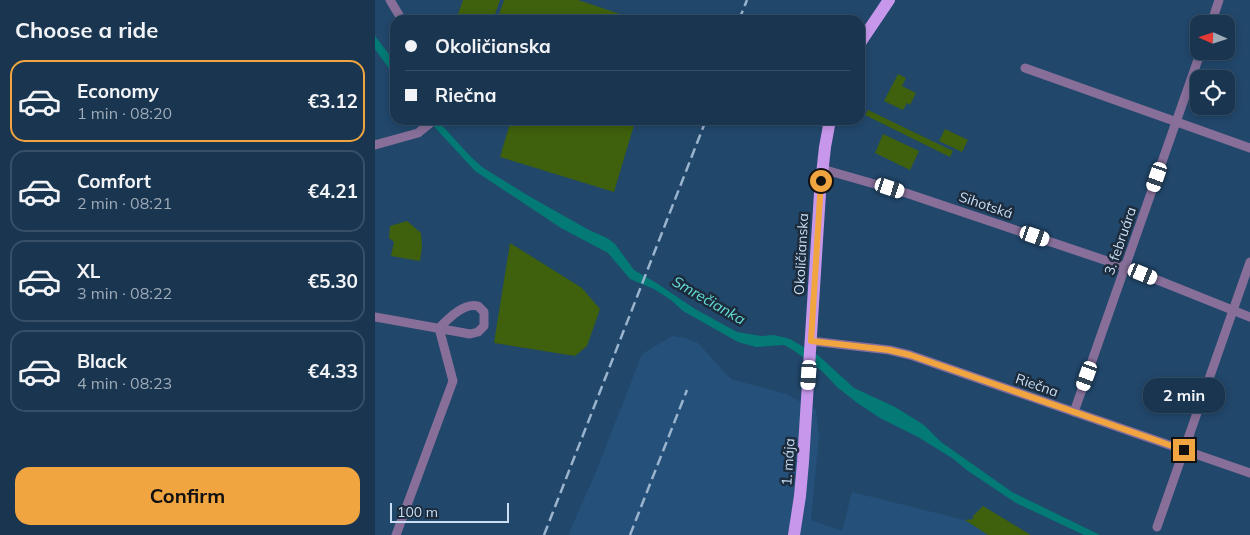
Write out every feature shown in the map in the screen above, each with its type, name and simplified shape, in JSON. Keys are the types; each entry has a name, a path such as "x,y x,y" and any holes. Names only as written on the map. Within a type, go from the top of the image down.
{"main road":[{"path":"865,36 889,0"},
{"name":"Okoličianska","path":"808,390 822,169 829,125"},
{"name":"1. mája","path":"794,535 800,496 808,390"}],"street":[{"path":"390,0 399,15"},
{"path":"1214,15 1219,0"},
{"name":"3. februára","path":"1074,412 1198,60"},
{"path":"1025,68 1250,148"},
{"path":"375,145 418,133 428,125"},
{"name":"Sihotská","path":"822,169 865,180 931,201 1125,267 1250,317"},
{"path":"1157,527 1250,262"},
{"path":"375,317 439,328 474,334 484,326 484,312 478,306 471,305 439,328"},
{"path":"396,535 453,382 439,328"},
{"name":"Riečna","path":"811,343 889,350 910,355 1250,473"}],"shaded area":[{"path":"463,0 500,0 495,15 458,15"},
{"path":"504,0 578,0 623,15 499,15"},
{"path":"375,36 390,56 390,70 375,49"},
{"path":"898,74 906,78 902,86 916,93 910,105 907,103 903,110 884,101"},
{"path":"868,110 953,151 950,157 865,115"},
{"path":"433,125 442,125 482,167 527,195 607,238 615,244 634,270 695,309 737,332 761,336 774,335 790,339 819,356 854,388 895,407 924,425 941,442 1012,492 1100,535 1084,535 1016,503 952,458 918,437 880,418 856,402 837,387 822,371 784,345 756,347 738,342 683,311 671,300 654,289 630,279 608,253 561,228 475,171"},
{"path":"510,125 634,125 614,192 500,157"},
{"path":"945,129 968,140 962,152 939,141"},
{"path":"883,134 919,151 910,170 875,153"},
{"path":"407,221 421,233 420,261 391,256 394,242 389,238 390,226"},
{"path":"510,243 582,288 600,309 587,346 575,356 494,343"},
{"path":"672,336 698,343 731,379 786,394 816,410 819,437 811,520 842,531 852,492 965,520 988,535 568,535 595,474 642,354"},
{"path":"983,506 1031,535 988,535 965,520 973,519 973,516"}],"railway":[{"path":"741,15 747,0"},
{"path":"544,535 704,125"},
{"path":"630,535 687,390"}],"route":[{"path":"821,181 811,341 841,346 889,350 910,355 1184,450"}],"water label":[{"name":"Smrečianka","path":"709,300"}]}
